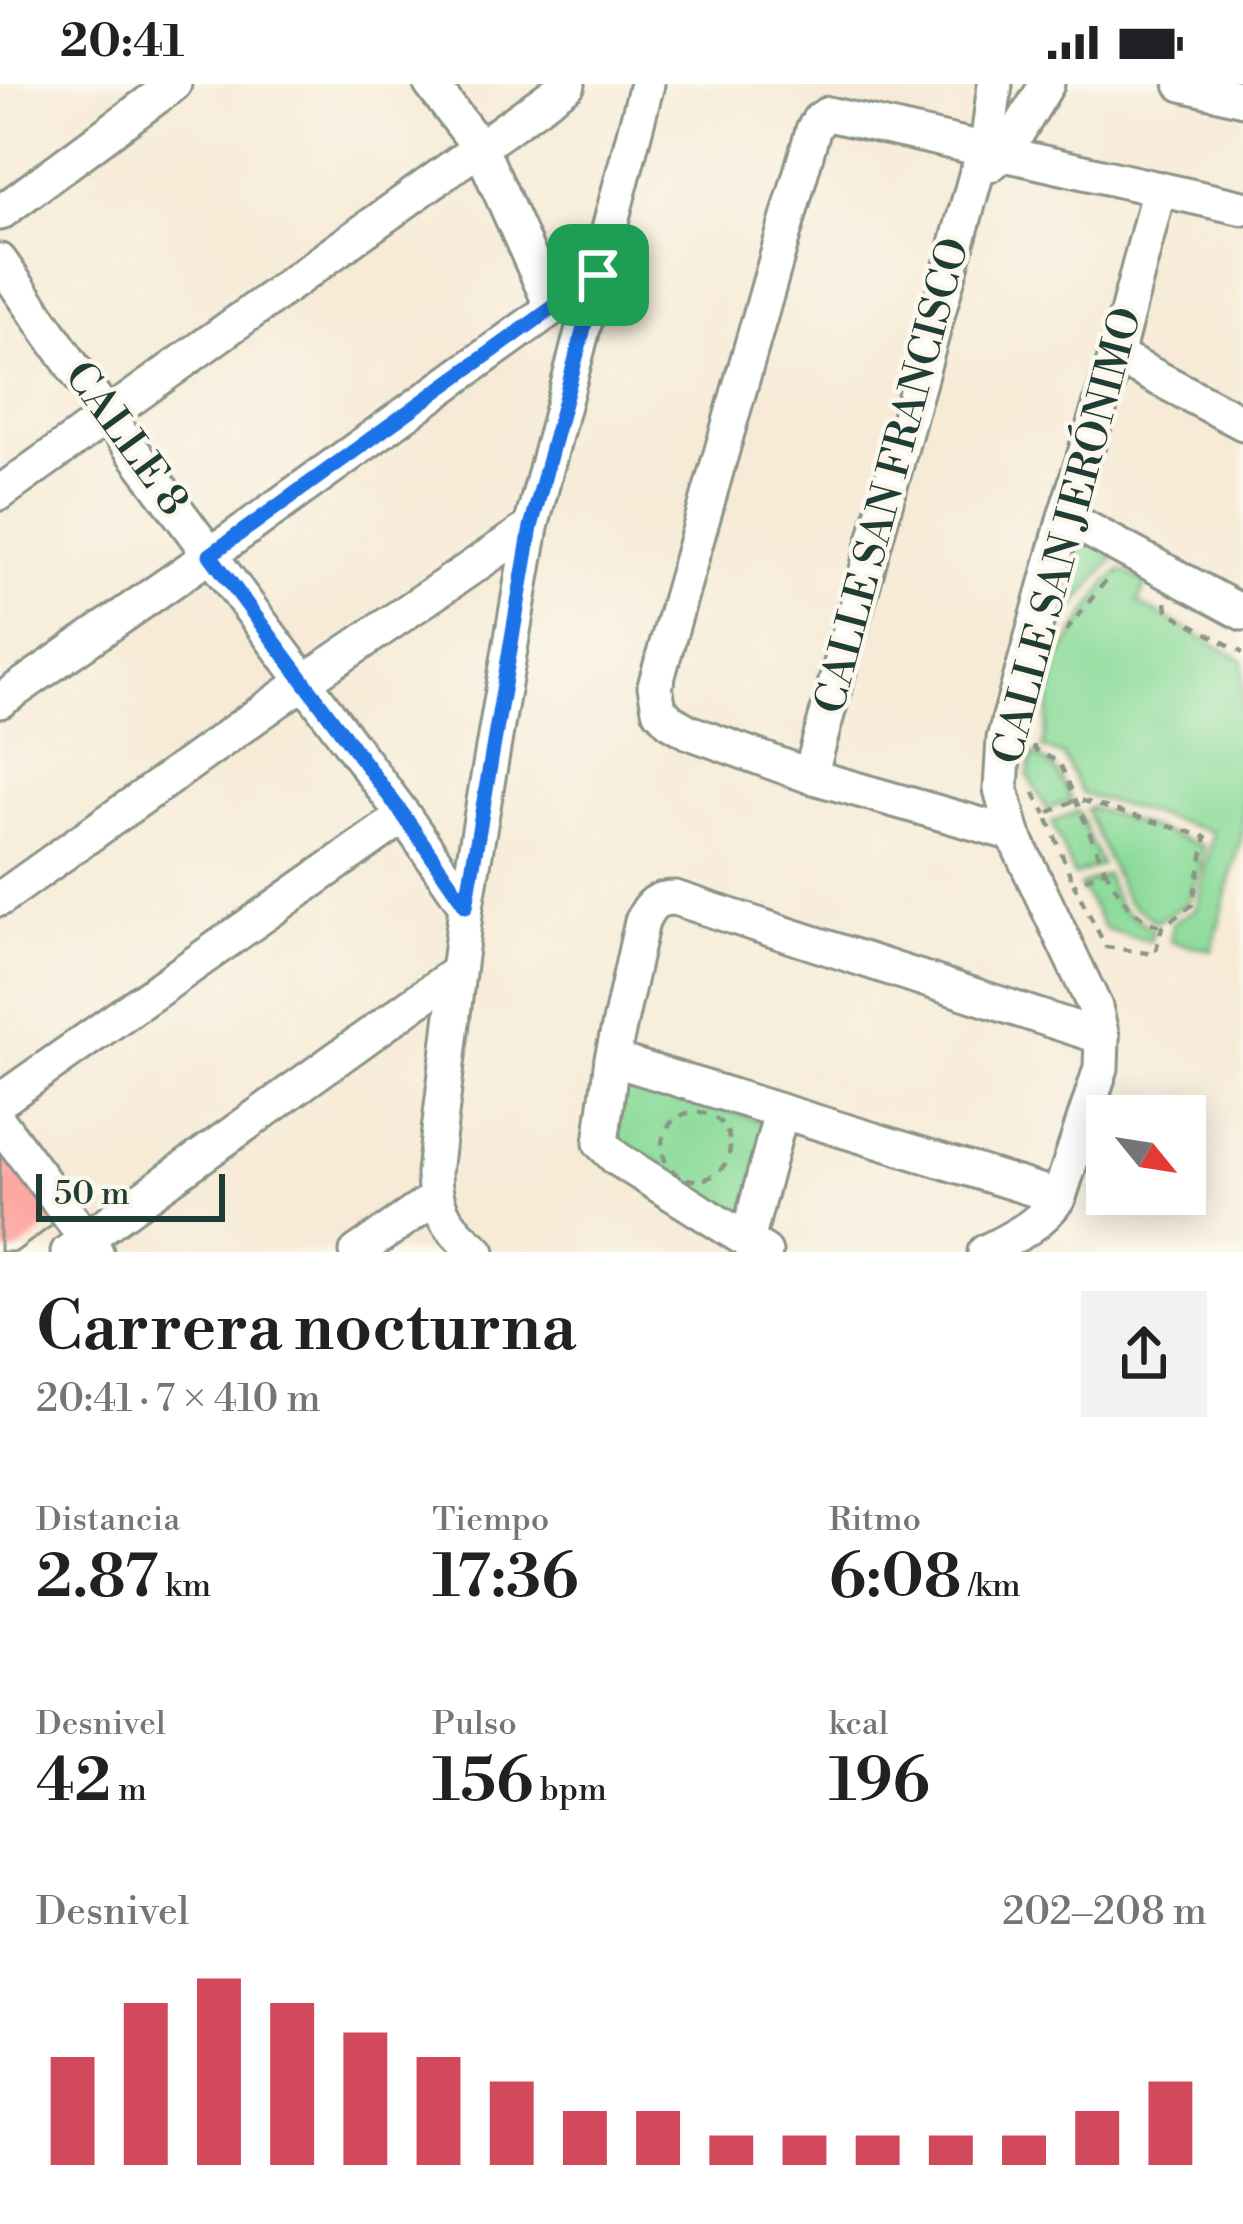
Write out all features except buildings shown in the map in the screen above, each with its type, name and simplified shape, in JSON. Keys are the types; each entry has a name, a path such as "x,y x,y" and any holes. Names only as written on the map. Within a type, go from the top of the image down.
{"street":[{"path":"0,213 174,84"},
{"path":"430,84 481,148 552,307"},
{"path":"0,494 568,84"},
{"path":"478,1252 434,1199 456,973 531,527 647,84"},
{"name":"CALLE SAN FRANCISCO","path":"810,776 989,158 995,84"},
{"name":"CALLE SAN FRANCISCO","path":"989,158 1047,84"},
{"path":"1182,84 1243,99"},
{"path":"1013,834 810,776 689,732 658,709 656,686 813,130 828,113 989,158 1243,208"},
{"path":"1170,191 1243,235"},
{"name":"CALLE SAN JERÓNIMO","path":"1059,1197 1101,1068 1102,1037 1095,1007 1013,834 1001,789 1004,739 1065,518 1170,191"},
{"name":"CALLE 8","path":"0,261 107,416 466,906"},
{"path":"0,701 598,275"},
{"path":"1116,356 1243,423"},
{"path":"1065,518 1243,613"},
{"path":"0,899 531,527"},
{"path":"0,1101 404,816"},
{"path":"781,1112 756,1247 601,1144 613,1059 643,921 650,905 661,898 675,898 1102,1037"},
{"path":"0,1123 83,1248 456,973"},
{"path":"613,1059 1059,1197 1031,1228 985,1252"},
{"path":"357,1252 434,1199"}],"path":[{"path":"1061,637 1122,561"},
{"path":"1166,597 1167,610 1243,653"},
{"path":"1030,764 1035,738"},
{"path":"1034,748 1060,763 1125,905 1162,927"},
{"path":"1026,780 1106,947 1155,954 1162,927 1192,905 1206,837 1077,799 1046,814"},
{"path":"1073,885 1105,869"},
{"path":"695,1112 716,1119 729,1137 728,1160 702,1180 680,1176 665,1160 662,1149 668,1128 684,1114 695,1112"},
{"path":"663,1174 680,1184"}],"green space":[{"path":"1081,530 1117,554 1064,618"},
{"path":"1122,570 1146,583 1138,603 1243,660 1243,830 1212,950 1170,941 1173,922 1196,909 1213,832 1082,794 1063,756 1043,748 1056,664 1107,582"},
{"path":"1032,754 1052,767 1071,800 1047,810 1028,775"},
{"path":"1090,807 1203,846 1188,903 1156,922 1126,900 1086,810"},
{"path":"1078,811 1101,865 1074,876 1052,822"},
{"path":"1106,875 1118,906 1153,930 1150,941 1105,929 1080,886"},
{"path":"627,1079 769,1124 743,1222 611,1143"}],"route":[{"path":"598,275 531,527 466,906 210,555 598,275"}]}
